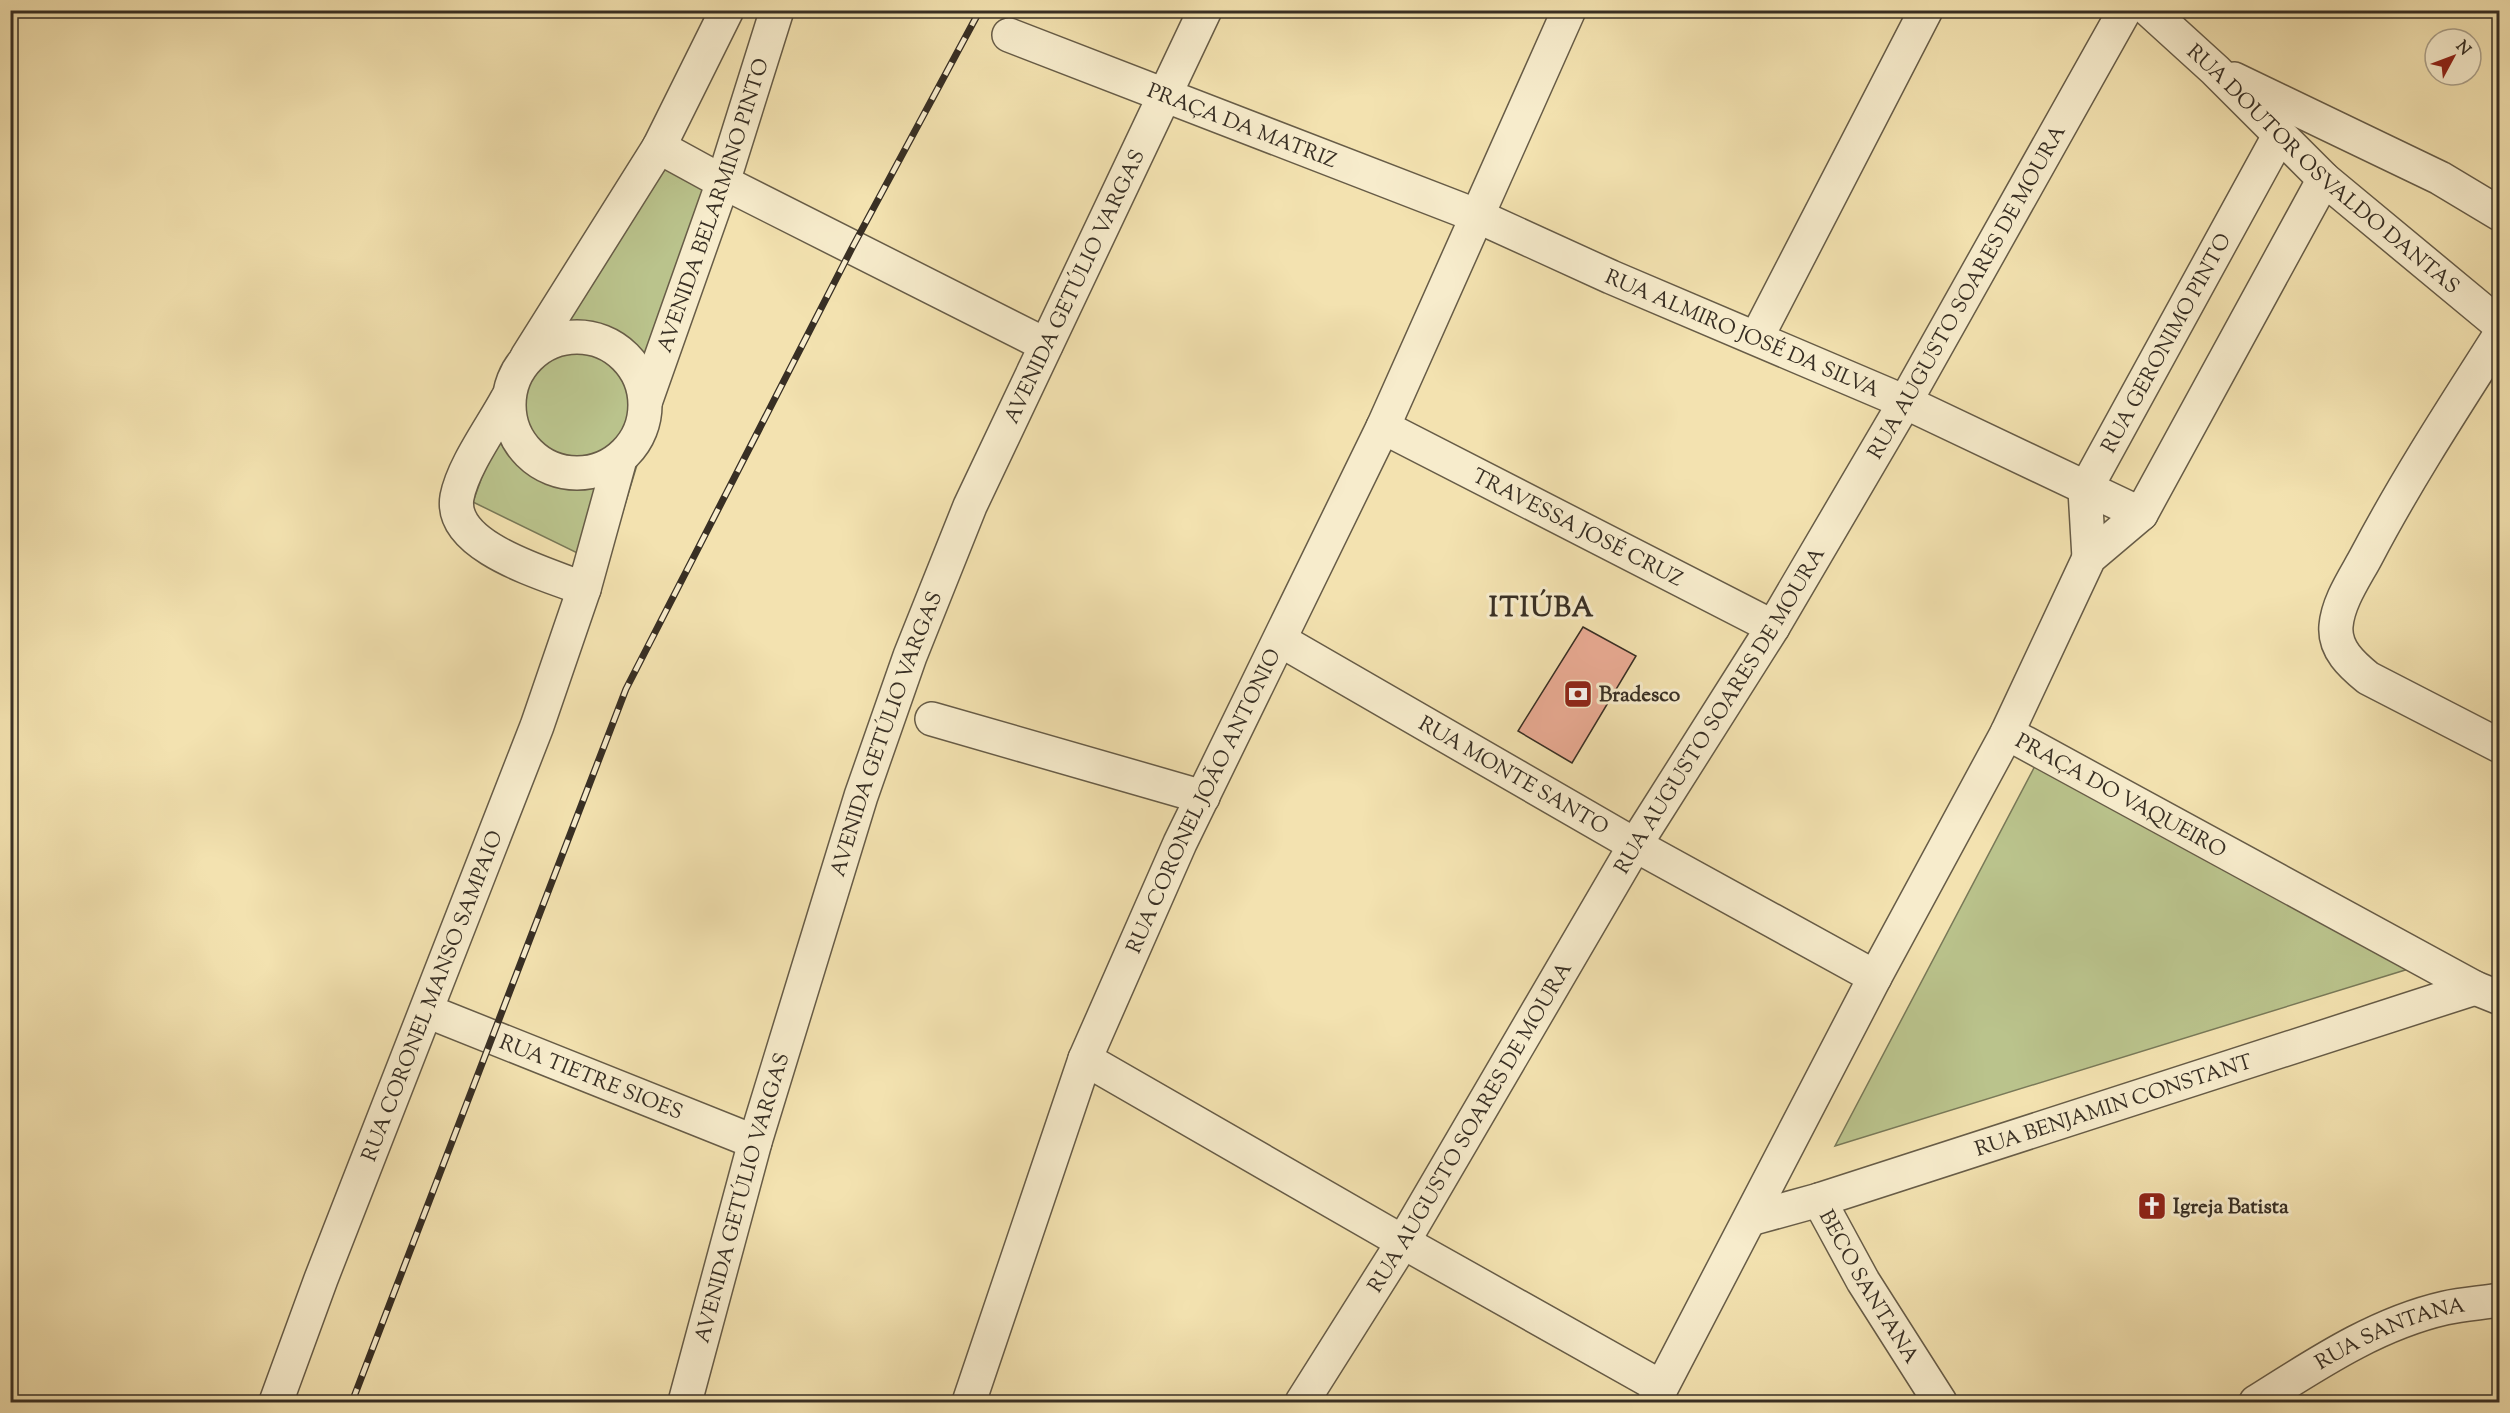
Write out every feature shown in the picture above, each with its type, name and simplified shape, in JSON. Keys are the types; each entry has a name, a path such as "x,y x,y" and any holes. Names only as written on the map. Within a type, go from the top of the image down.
{"street":[{"name":"AVENIDA BELARMINO PINTO","path":"620,459 584,589 498,553 476,540 459,521 457,495 468,469 507,399 513,378 659,147 727,10"},
{"name":"AVENIDA BELARMINO PINTO","path":"507,399 511,422 520,443 536,459 556,470 578,474 600,470 620,459 635,443 644,422 646,400 723,182 777,10"},
{"name":"AVENIDA GETÚLIO VARGAS","path":"685,1402 755,1142 861,796 910,656 970,506 1167,97 1205,10"},
{"name":"RUA CORONEL JOÃO ANTONIO","path":"969,1402 1085,1059 1203,797 1383,427 1475,215 1569,10"},
{"path":"1758,337 1926,10"},
{"name":"RUA AUGUSTO SOARES DE MOURA","path":"1302,1402 1403,1242 1635,845 1773,627 1905,402 2125,10"},
{"name":"RUA DOUTOR OSVALDO DANTAS","path":"2149,10 2215,70 2324,179 2499,325"},
{"name":"PRAÇA DA MATRIZ","path":"1009,35 1475,215"},
{"path":"2215,70 2440,178 2499,214"},
{"name":"RUA GERONIMO PINTO","path":"2085,490 2279,136"},
{"path":"659,147 723,182 1046,345"},
{"path":"2007,733 2089,558 2140,514 2324,179"},
{"name":"RUA ALMIRO JOSÉ DA SILVA","path":"1475,215 1611,277 1758,337 1905,402 2085,490 2140,514"},
{"path":"2499,335 2398,496 2343,600 2336,626 2337,640 2343,653 2352,666 2368,678 2499,747"},
{"name":"AVENIDA BELARMINO PINTO","path":"526,359 543,345 565,337 587,337 610,344 628,358 640,377 646,400"},
{"name":"TRAVESSA JOSÉ CRUZ","path":"1383,427 1773,627"},
{"path":"2085,490 2089,558"},
{"name":"RUA CORONEL MANSO SAMPAIO","path":"276,1402 321,1279 537,726 584,589"},
{"name":"RUA MONTE SANTO","path":"1281,640 1635,845 1875,977"},
{"path":"933,719 1203,797"},
{"name":"PRAÇA DO VAQUEIRO","path":"1658,1395 1875,977 2007,733 2487,993"},
{"name":"RUA BENJAMIN CONSTANT","path":"1750,1219 1820,1200 2487,993"},
{"name":"RUA TIETRE SIOES","path":"427,1011 755,1142"},
{"path":"1085,1059 1403,1242 1658,1395"},
{"name":"BECO SANTANA","path":"1820,1200 1863,1281 1940,1402"},
{"name":"RUA SANTANA","path":"2256,1402 2358,1341 2397,1323 2445,1308 2499,1300"}],"green space":[{"path":"659,147 723,182 606,567 473,502 515,384"},
{"path":"2035,766 2428,963 1835,1146"}],"building":[{"name":"Bradesco","path":"1583,627 1636,656 1572,763 1518,731"}],"railway":[{"path":"352,1402 626,689 852,248 980,10"}],"place":[{"name":"Bradesco","path":"1578,694"},
{"name":"Igreja Batista","path":"2152,1206"}],"district":[{"name":"ITIÚBA","path":"1542,607"}]}
